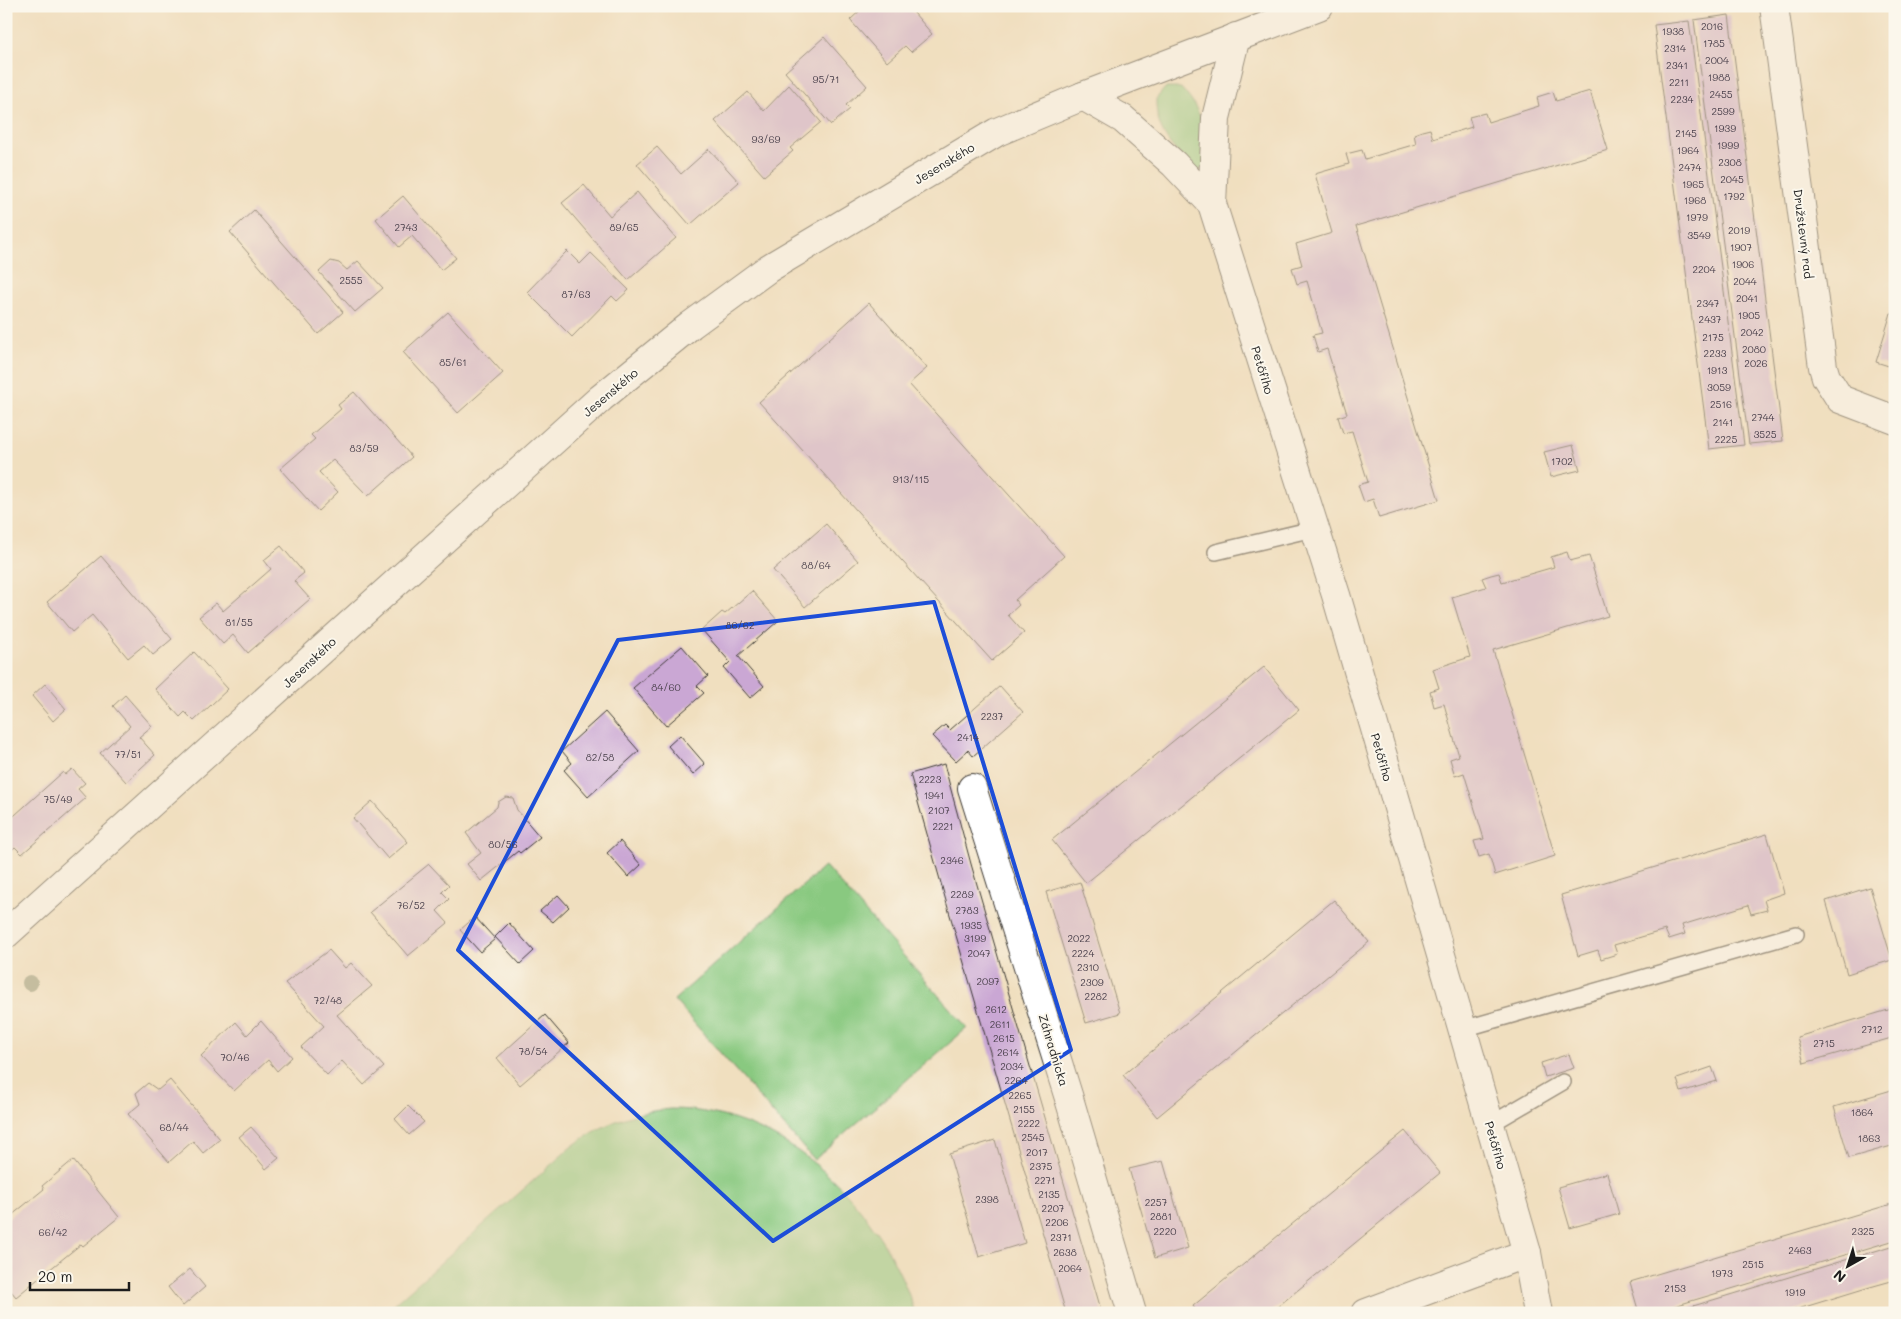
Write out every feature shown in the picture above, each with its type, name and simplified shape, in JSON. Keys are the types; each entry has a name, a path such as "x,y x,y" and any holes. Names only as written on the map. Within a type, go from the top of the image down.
{"street":[{"name":"Jesenského","path":"6,934 202,760 601,398 691,325 769,268 997,132 1083,96 1319,6"},
{"name":"Družstevný rad","path":"1774,6 1823,367 1826,377 1840,399 1895,420"},
{"name":"Petőfiho","path":"1236,37 1216,118 1212,204 1313,529 1336,595 1491,1124 1527,1253 1538,1313"},
{"name":"Petőfiho","path":"1083,96 1123,119 1174,164 1212,204"},
{"name":"Záhradnícka","path":"972,788 1068,1095 1132,1313"},
{"path":"1366,1313 1527,1253"}],"lane":[{"path":"1216,552 1313,529"},
{"path":"1463,1029 1796,934"},
{"path":"1491,1124 1563,1082"}],"highlighted area":[{"path":"934,602 1071,1050 773,1241 458,950 618,640"}],"green space":[{"path":"1165,88 1181,88 1196,108 1203,126 1205,169 1194,171 1172,147 1162,130 1156,111 1156,99"},
{"path":"825,866 967,1028 814,1160 674,1000"},
{"path":"671,1109 713,1114 753,1126 790,1146 824,1172 854,1202 880,1237 900,1274 915,1313 384,1313 571,1147 594,1132 618,1120 643,1113"}],"building":[{"path":"865,6 908,6 932,34 911,52 905,46 887,62 850,20"},
{"path":"1729,15 1783,441 1749,444 1694,20"},
{"path":"1689,21 1744,445 1709,449 1654,25"},
{"path":"824,37 867,86 846,105 850,109 831,125 785,72"},
{"path":"789,85 821,122 790,148 793,151 764,176 715,121 748,92 764,111"},
{"path":"1590,91 1608,150 1356,226 1439,500 1379,518 1373,499 1364,502 1358,485 1368,482 1352,431 1343,433 1338,417 1347,414 1327,349 1318,352 1313,335 1322,333 1307,281 1297,284 1292,268 1302,265 1296,244 1332,233 1315,174 1349,164 1346,154 1362,150 1365,159 1416,144 1414,134 1422,131 1430,129 1433,139 1472,127 1469,117 1485,113 1488,122 1539,106 1537,97 1553,92 1556,101"},
{"path":"657,147 681,174 709,149 739,182 690,225 637,164"},
{"path":"584,185 610,216 637,192 676,238 628,280 562,203"},
{"path":"403,196 456,258 441,270 412,236 399,247 376,219"},
{"path":"254,210 343,312 318,334 230,232"},
{"path":"567,251 580,264 591,253 629,290 617,301 612,296 572,337 527,292"},
{"path":"331,261 339,263 347,270 358,261 383,288 355,312 319,272"},
{"path":"869,303 927,368 909,384 1064,556 1015,600 1019,605 1008,615 1024,633 992,661 759,402"},
{"path":"448,312 503,373 458,413 403,352"},
{"path":"1891,313 1895,314 1895,368 1876,362"},
{"path":"354,392 412,457 368,496 333,460 319,472 338,492 318,511 280,469 315,439 311,435 341,409 338,405"},
{"path":"1573,445 1580,470 1551,477 1544,452"},
{"path":"826,524 858,561 805,607 773,570"},
{"path":"281,546 304,573 294,581 310,599 248,653 233,635 223,644 199,617 216,603 223,611 271,569 264,560"},
{"path":"1567,552 1570,561 1589,556 1608,616 1493,650 1555,856 1495,875 1489,854 1479,857 1474,841 1484,839 1464,773 1455,776 1450,759 1459,756 1444,704 1434,707 1430,691 1439,688 1433,669 1470,657 1452,597 1486,587 1482,578 1491,575 1499,573 1502,582 1554,567 1551,557"},
{"path":"101,556 172,639 153,655 144,645 128,658 92,615 72,632 47,602"},
{"path":"752,591 778,621 738,656 764,686 750,698 724,668 730,662 702,630 722,612 725,614"},
{"path":"682,646 708,676 697,686 704,693 666,726 633,688"},
{"path":"194,652 228,689 194,721 185,712 180,717 155,689"},
{"path":"1264,667 1299,710 1086,883 1052,840"},
{"path":"45,684 66,709 53,721 32,696"},
{"path":"1000,686 1023,712 973,756 968,750 956,761 932,736 945,725 950,730"},
{"path":"125,695 152,726 139,737 155,755 126,782 100,753 130,726 113,706"},
{"path":"605,712 639,751 588,797 564,770 572,763 562,751"},
{"path":"680,735 705,764 693,775 668,746"},
{"path":"944,764 971,864 1102,1313 1066,1313 948,908 910,774"},
{"path":"72,769 85,783 78,789 86,798 22,854 15,847 8,853 6,823 63,772 65,775"},
{"path":"506,797 513,798 517,810 540,837 520,853 518,851 481,881 467,864 481,853 466,833 497,807 498,802"},
{"path":"372,801 408,842 388,859 353,818"},
{"path":"1767,834 1784,893 1764,900 1767,910 1751,914 1748,905 1682,925 1685,934 1669,939 1665,930 1614,945 1617,954 1601,959 1598,950 1578,956 1561,895"},
{"path":"620,841 641,865 628,877 607,853"},
{"path":"429,864 449,885 442,892 449,899 437,911 448,923 408,956 370,912"},
{"path":"1080,882 1120,1013 1086,1023 1046,892"},
{"path":"1870,887 1892,960 1847,974 1826,901"},
{"path":"558,895 569,907 553,922 540,911"},
{"path":"1334,900 1369,942 1157,1117 1123,1075"},
{"path":"475,917 495,939 480,952 460,930"},
{"path":"509,923 534,951 520,964 495,937"},
{"path":"329,950 345,968 351,963 372,986 337,1015 384,1067 364,1085 342,1061 327,1075 301,1047 324,1026 285,983"},
{"path":"1895,1008 1895,1037 1804,1063 1797,1037"},
{"path":"545,1015 569,1043 520,1085 497,1058"},
{"path":"261,1021 292,1057 277,1071 268,1060 234,1091 201,1056 236,1022 247,1035"},
{"path":"1569,1054 1574,1068 1545,1077 1541,1063"},
{"path":"1712,1067 1717,1081 1681,1092 1677,1079"},
{"path":"170,1080 220,1139 203,1153 193,1141 169,1162 128,1114 140,1104 136,1093 148,1083 158,1090"},
{"path":"1895,1089 1895,1145 1849,1158 1834,1107"},
{"path":"408,1106 424,1122 409,1135 395,1119"},
{"path":"251,1127 279,1158 266,1169 239,1137"},
{"path":"1405,1131 1440,1173 1270,1313 1198,1313 1193,1306"},
{"path":"995,1140 1025,1243 979,1257 949,1154"},
{"path":"73,1160 119,1217 83,1246 81,1244 16,1297 6,1285 6,1220 44,1189 42,1186"},
{"path":"1163,1161 1188,1248 1155,1258 1129,1169"},
{"path":"1607,1173 1619,1214 1570,1228 1558,1187"},
{"path":"1895,1203 1895,1240 1651,1313 1639,1313 1630,1282"},
{"path":"1895,1245 1895,1280 1785,1313 1670,1313"},
{"path":"190,1269 205,1287 183,1306 168,1287"}]}
